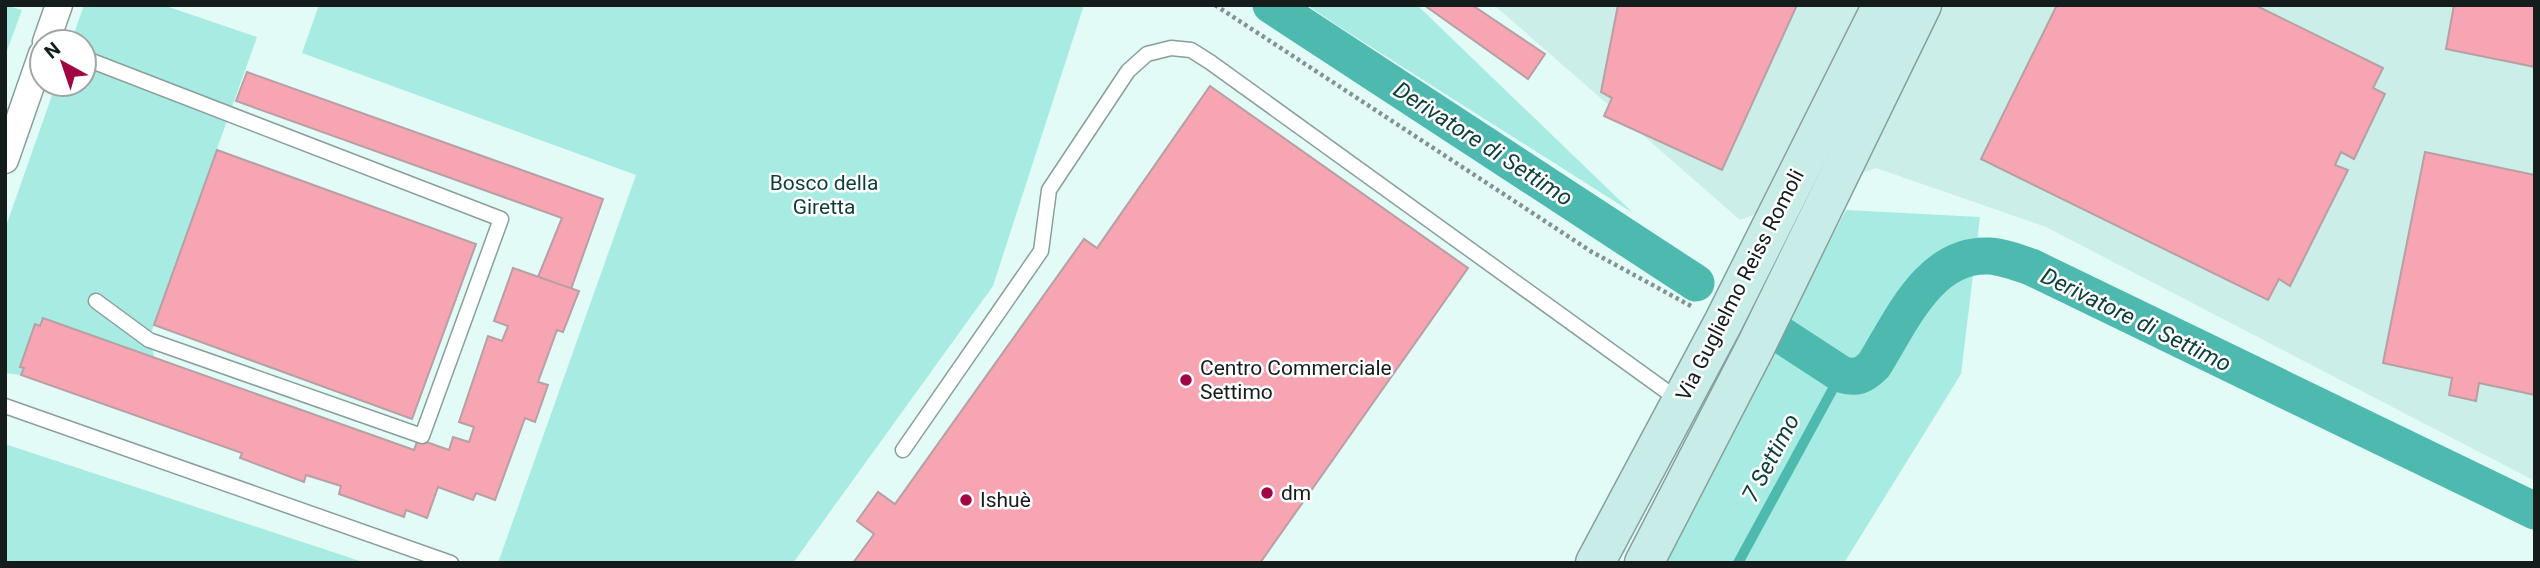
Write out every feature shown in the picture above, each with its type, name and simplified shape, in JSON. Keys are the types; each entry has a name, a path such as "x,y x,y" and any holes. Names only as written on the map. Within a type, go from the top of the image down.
{"street":[{"path":"51,28 59,5"},
{"name":"Via Guglielmo Reiss Romoli","path":"1595,563 1723,323 1882,5"},
{"name":"Via Guglielmo Reiss Romoli","path":"1644,563 1756,346 1922,5"},
{"path":"5,160 28,94"},
{"path":"1635,563 1643,519 1691,431 1693,416 1681,401"}],"lane":[{"path":"903,450 1041,251 1049,190 1084,136 1128,71 1147,54 1171,48 1191,50 1210,62 1681,401"},
{"path":"96,301 149,340 422,436 501,219 98,63"},
{"path":"5,406 450,563"}],"path":[{"path":"1215,5 1592,252 1723,323"}],"shaded area":[{"path":"1494,5 2535,5 2535,481 2046,227 1876,168 1740,220"}],"green space":[{"path":"5,5 22,10 5,56"},
{"path":"84,5 163,5 257,37 149,339 155,359 40,326 21,367 24,368 21,375 5,373 5,229 51,98 98,98 98,28 76,28"},
{"name":"Bosco della Giretta","path":"319,5 1084,5 993,286 793,563 498,563 636,175 302,53"},
{"path":"1307,5 1417,5 1633,213 1335,24"},
{"path":"1846,210 1980,217 1961,374 1844,563 1662,563"},
{"path":"5,444 366,563 5,563"}],"building":[{"path":"1424,5 1472,5 1545,54 1528,79"},
{"path":"1618,5 1797,5 1722,170 1604,116 1612,98 1601,92"},
{"path":"2057,5 2255,5 2383,68 2373,88 2385,94 2354,159 2341,152 2335,165 2348,170 2290,286 2279,279 2268,300 1981,159"},
{"path":"2454,5 2535,5 2535,67 2446,49"},
{"path":"247,72 603,199 571,289 538,277 562,218 236,101"},
{"name":"Centro Commerciale Settimo","path":"1210,86 1468,268 1260,563 853,563 874,534 857,521 878,492 895,504 1084,239 1097,248"},
{"path":"217,150 476,244 412,419 154,325"},
{"path":"2425,152 2535,175 2535,395 2479,383 2476,401 2449,395 2452,378 2383,363"},
{"path":"513,268 579,291 563,332 557,330 538,382 548,385 535,422 525,418 495,500 476,493 473,500 438,487 427,518 406,510 404,517 339,494 341,486 306,475 304,482 240,458 242,453 21,375 24,368 20,367 35,324 40,326 43,318 414,450 418,439 449,450 453,437 469,442 474,427 459,422 488,336 502,341 508,326 494,321"}],"waterway":[{"name":"Derivatore di Settimo","path":"1271,5 1696,283"},
{"name":"Derivatore di Settimo","path":"1775,331 1841,374 1859,376 1874,365 1906,311 1933,278 1968,258 1989,256 2005,259 2031,267 2535,511"},
{"name":"7 Settimo","path":"1738,563 1841,374"}],"place":[{"name":"Centro Commerciale Settimo","path":"1186,380"},
{"name":"dm","path":"1267,493"},
{"name":"Ishuè","path":"966,500"}]}
